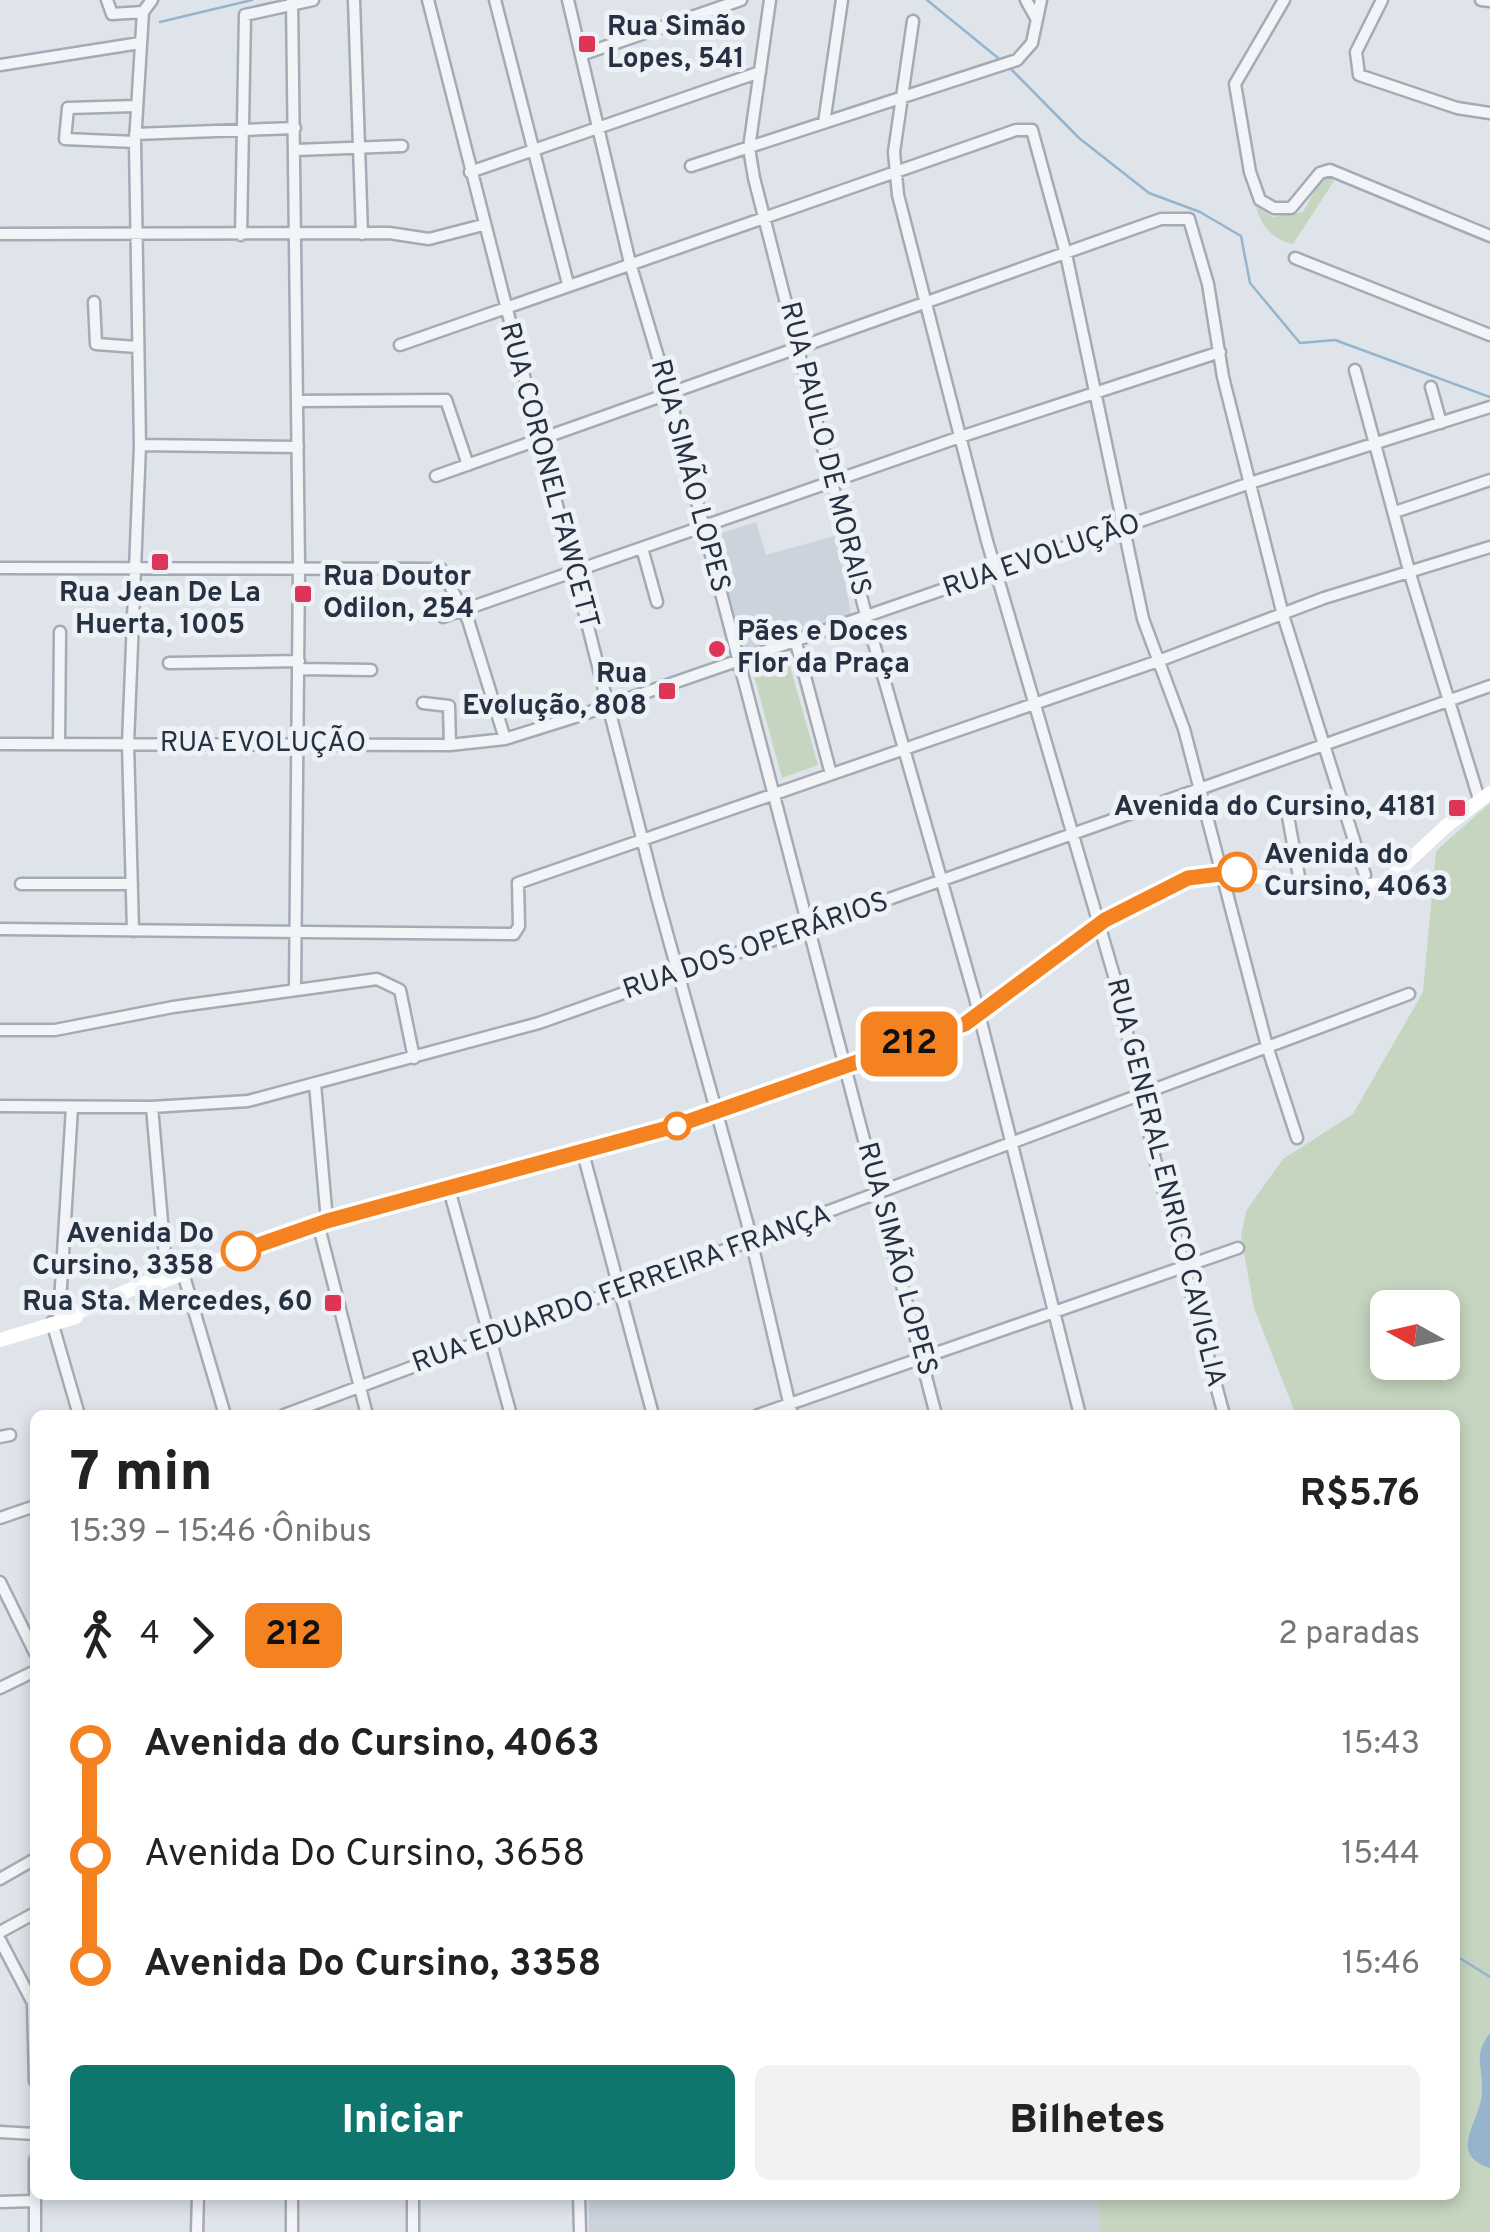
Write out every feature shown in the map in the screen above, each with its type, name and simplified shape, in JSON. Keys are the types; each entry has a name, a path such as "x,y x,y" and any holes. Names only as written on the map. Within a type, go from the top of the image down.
{"main road":[{"path":"0,1340 152,1281 162,1281 322,1222 583,1153 978,1017 1097,926 1172,884 1222,871 1350,890 1384,885 1484,796"}],"street":[{"path":"107,0 112,14 143,12"},
{"path":"133,930 128,744 140,444 135,106 143,12 152,0"},
{"path":"242,235 244,22 248,12 313,0"},
{"path":"354,0 362,234"},
{"name":"RUA CORONEL FAWCETT","path":"428,0 572,571 752,1242 791,1410"},
{"path":"496,0 568,284"},
{"name":"RUA SIMÃO LOPES","path":"568,0 630,264 669,394 935,1410"},
{"path":"581,56 741,0"},
{"name":"RUA PAULO DE MORAIS","path":"770,0 749,148 763,216 867,619 943,882 1076,1410"},
{"path":"824,123 842,0"},
{"path":"1026,0 1036,19"},
{"path":"692,166 1021,58 1041,0"},
{"path":"1382,0 1356,52 1360,75 1457,108 1490,113"},
{"path":"1481,0 1490,1"},
{"path":"292,2 299,567 296,988"},
{"path":"1281,5 1235,84 1254,190 1265,205 1291,208 1320,173 1342,174 1490,236"},
{"name":"RUA GENERAL ENRICO CAVIGLIA","path":"913,22 900,98 894,173 996,573 1143,1093 1182,1267 1223,1410"},
{"path":"0,65 140,43"},
{"path":"470,172 760,72"},
{"path":"135,106 68,108 65,140 296,128"},
{"path":"400,345 503,306 1026,128 1036,138 1066,254 1121,529 1148,635 1161,660 1267,1046 1297,1138"},
{"path":"296,150 402,146"},
{"path":"436,476 1160,219 1184,217 1194,224 1220,352 1283,614 1365,875"},
{"path":"0,234 362,234 429,239 483,225"},
{"path":"1295,258 1490,334"},
{"path":"94,302 96,344 137,347"},
{"path":"444,617 960,437 1220,352"},
{"path":"1355,370 1410,574 1484,796"},
{"path":"1431,386 1442,423"},
{"path":"297,401 446,400 468,465"},
{"name":"RUA EVOLUÇÃO","path":"0,744 450,745 505,739 795,639 867,619 1253,482 1490,407"},
{"path":"140,444 298,448"},
{"path":"1394,512 1490,480"},
{"path":"0,929 514,934 519,926 515,887 644,838 1161,660 1340,593 1490,547"},
{"path":"642,548 657,602"},
{"path":"0,568 440,569 463,610 505,739"},
{"path":"59,744 60,632"},
{"path":"795,639 831,774"},
{"path":"169,663 370,670"},
{"name":"RUA DOS OPERÁRIOS","path":"0,1106 152,1107 248,1100 539,1023 1072,838 1322,742 1490,686"},
{"path":"423,703 449,706 450,745"},
{"path":"1287,811 1300,882"},
{"path":"21,884 132,884"},
{"path":"0,1030 55,1030 95,1020 355,979 395,984 403,1000 414,1058"},
{"name":"RUA EDUARDO FERREIRA FRANÇA","path":"298,1410 1409,994"},
{"path":"315,1084 322,1222 366,1410"},
{"path":"72,1107 59,1319 79,1410"},
{"path":"152,1107 162,1281"},
{"path":"583,1153 652,1410"},
{"path":"450,1189 510,1410"},
{"path":"791,1410 923,1358 1238,1248"},
{"path":"183,1273 224,1410"},
{"path":"0,1518 30,1508"},
{"path":"0,1582 30,1643"},
{"path":"0,1688 30,1673"},
{"path":"0,1878 30,1862"},
{"path":"0,1932 30,1916"},
{"path":"0,1940 30,1995"},
{"path":"0,2132 30,2134"},
{"path":"197,2232 198,2200"},
{"path":"292,2200 292,2232"},
{"path":"413,2232 414,2200"},
{"path":"579,2200 580,2232"},
{"path":"0,2202 34,2202 35,2232"}],"shaded area":[{"path":"756,522 766,555 838,535 851,616 741,652 712,536"},
{"path":"588,2200 1099,2200 1100,2232 589,2232"}],"green space":[{"path":"1324,174 1334,181 1293,244 1269,231 1256,207 1273,217 1303,212"},
{"path":"787,656 818,765 782,778 752,668"},
{"path":"1490,803 1490,2232 1100,2232 1099,2200 1460,2200 1460,1410 1294,1410 1254,1308 1241,1237 1246,1211 1283,1159 1353,1114 1423,992 1436,851"}],"water":[{"path":"1490,2033 1490,2168 1477,2162 1468,2146 1482,2093 1481,2049"}],"waterway":[{"path":"160,22 252,0"},
{"path":"927,0 1003,62"},
{"path":"1009,67 1079,138 1149,193 1200,212 1241,236 1250,283 1300,343 1335,340 1490,397"},
{"path":"1460,1958 1490,1977"}],"bus line":[{"name":"212","path":"241,1251 327,1221 523,1171 675,1126 965,1024 1000,1002 1105,920 1188,878 1212,872 1237,872"}],"place":[{"name":"Rua Simão Lopes, 541","path":"587,44"},
{"name":"Rua Jean De La Huerta, 1005","path":"160,562"},
{"name":"Rua Doutor Odilon, 254","path":"303,594"},
{"name":"Pães e Doces Flor da Praça","path":"717,649"},
{"name":"Rua Evolução, 808","path":"667,691"},
{"name":"Avenida do Cursino, 4181","path":"1457,808"},
{"name":"Avenida do Cursino, 4063","path":"1237,872"},
{"name":"Avenida Do Cursino, 3358","path":"241,1251"},
{"name":"Rua Sta. Mercedes, 60","path":"333,1303"}]}
